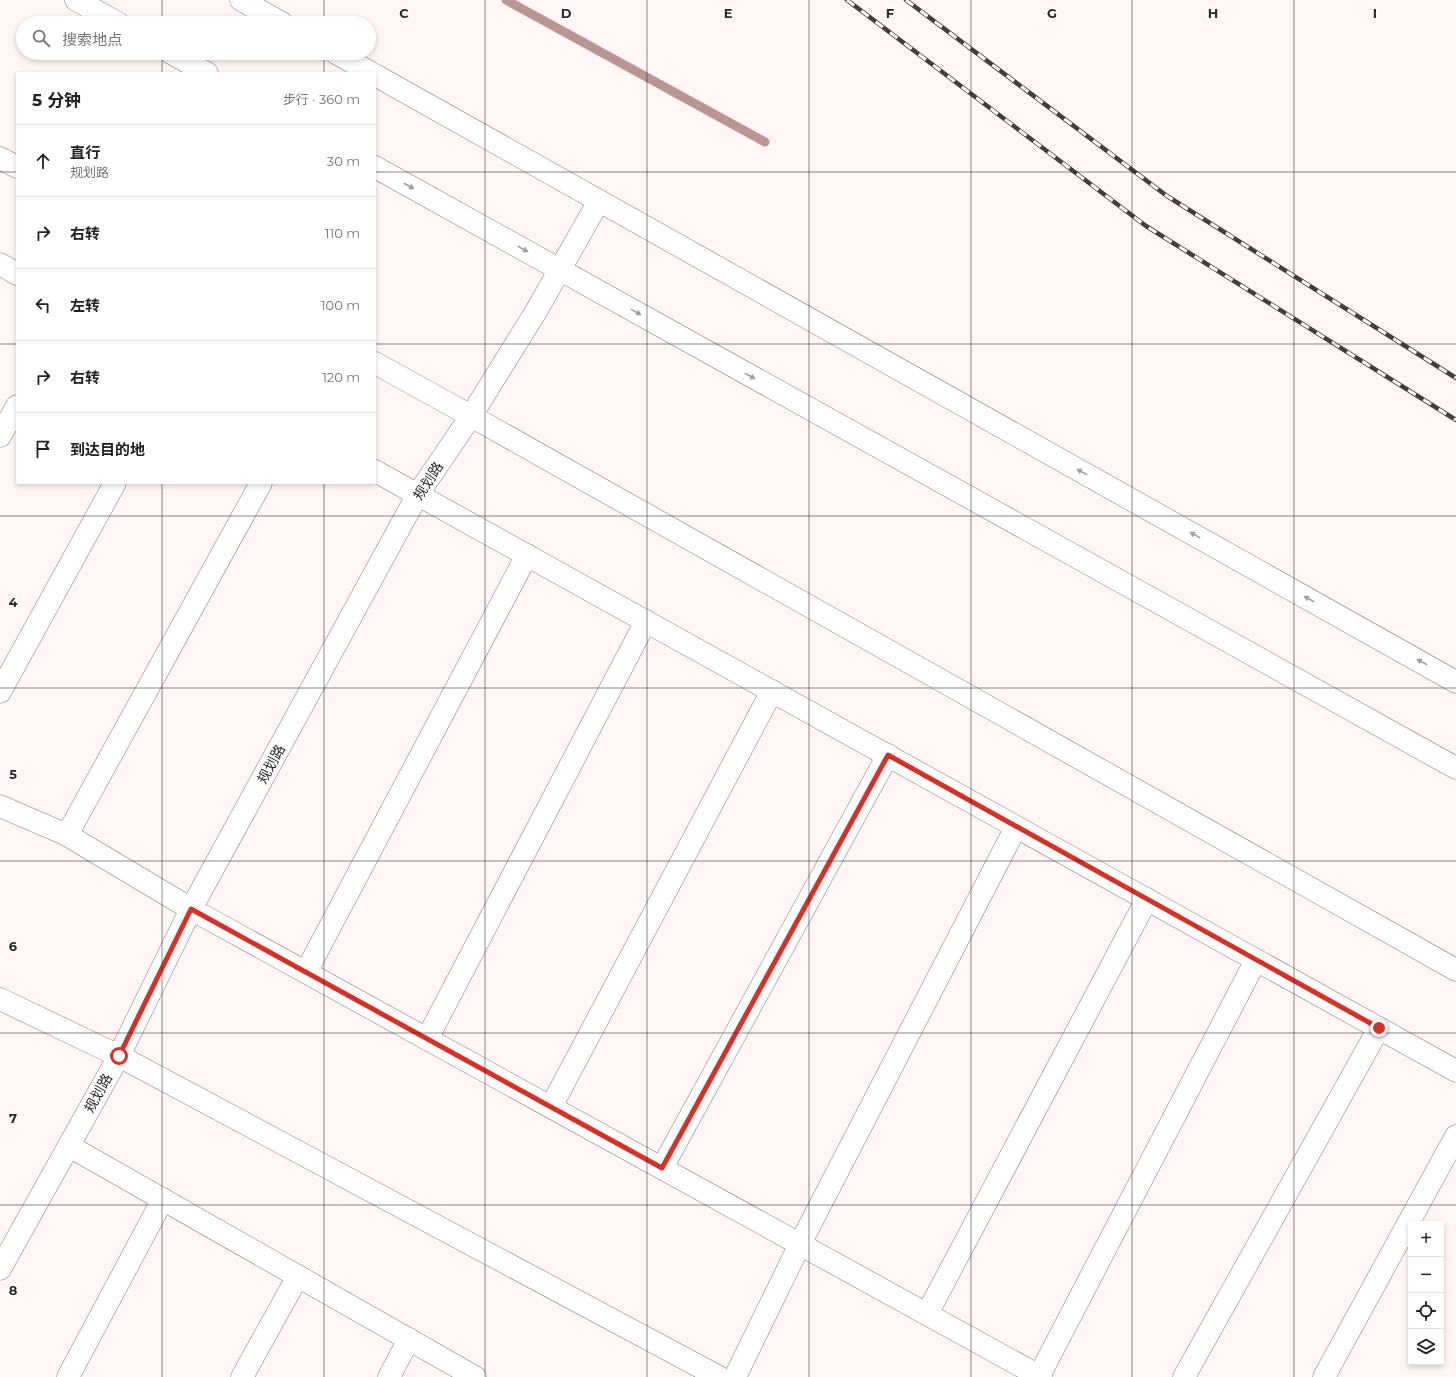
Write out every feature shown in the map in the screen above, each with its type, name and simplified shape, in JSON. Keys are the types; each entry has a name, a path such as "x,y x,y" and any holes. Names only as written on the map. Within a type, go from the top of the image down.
{"street":[{"path":"76,0 105,16"},
{"path":"241,0 270,16"},
{"path":"184,60 205,72"},
{"path":"348,60 369,72"},
{"path":"376,76 1456,682"},
{"path":"0,158 16,166"},
{"path":"376,168 1456,768"},
{"name":"规划路","path":"0,1269 119,1056 191,909 418,494 471,416 535,313 598,201"},
{"path":"0,264 16,273"},
{"path":"376,364 1456,970"},
{"path":"0,436 16,408"},
{"path":"376,471 1456,1071"},
{"path":"0,692 114,484"},
{"path":"67,835 260,484"},
{"path":"306,972 527,555"},
{"path":"427,1039 646,621"},
{"path":"551,1107 772,691"},
{"path":"662,1168 888,755"},
{"path":"0,806 67,835 191,909 1040,1376 1256,960"},
{"path":"735,1377 800,1244 1016,827"},
{"path":"927,1314 1147,899"},
{"path":"0,999 119,1056 719,1377"},
{"path":"1184,1377 1379,1028"},
{"path":"1324,1377 1456,1136"},
{"path":"69,1146 475,1377"},
{"path":"68,1377 163,1199"},
{"path":"242,1377 298,1276"},
{"path":"389,1377 409,1339"}],"waterway":[{"path":"506,0 765,142"}],"railway":[{"path":"847,0 1146,226 1456,420"},
{"path":"906,0 1167,196 1456,378"}],"route":[{"path":"119,1056 191,909 662,1168 888,755 1379,1028"}]}
